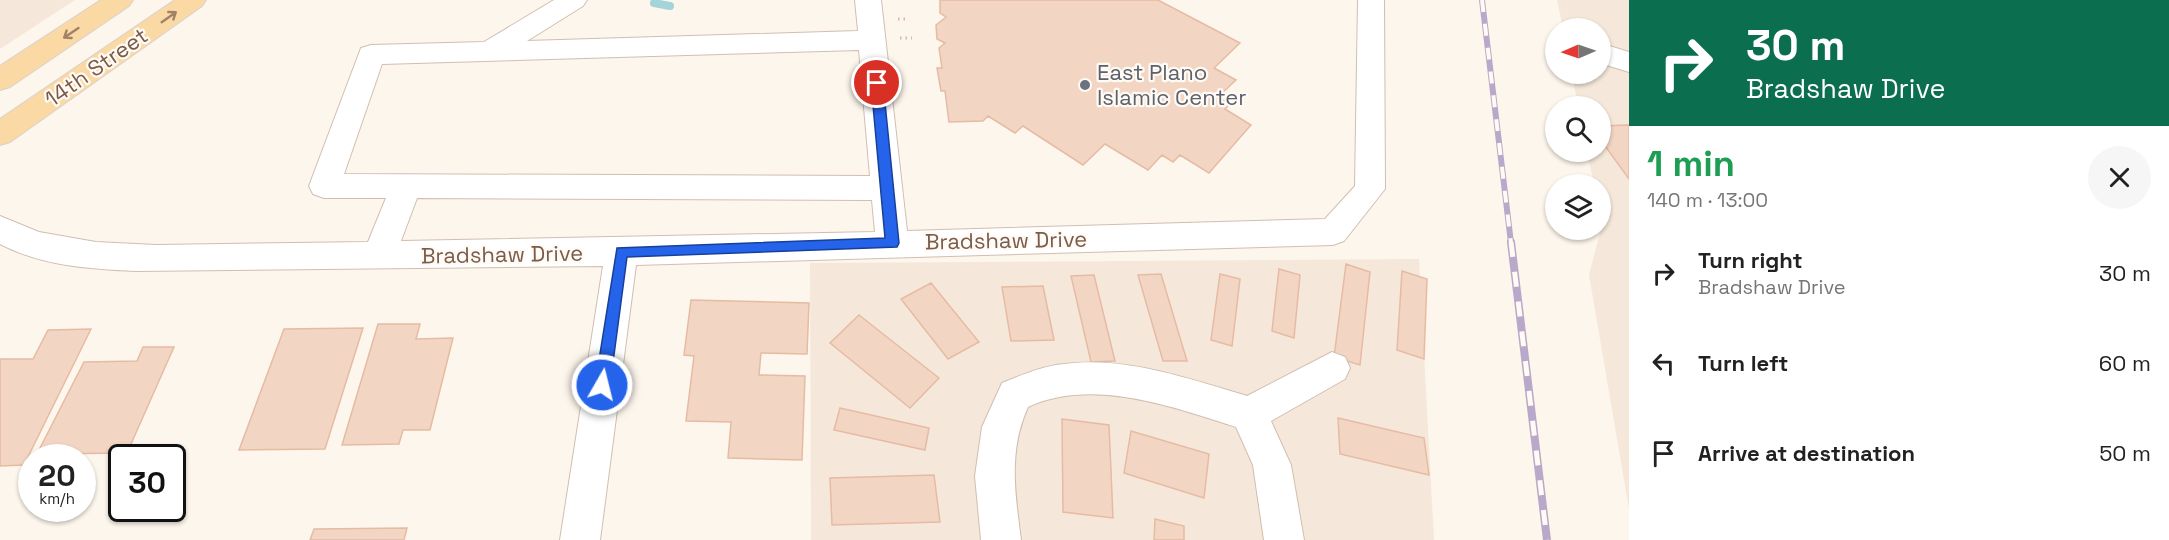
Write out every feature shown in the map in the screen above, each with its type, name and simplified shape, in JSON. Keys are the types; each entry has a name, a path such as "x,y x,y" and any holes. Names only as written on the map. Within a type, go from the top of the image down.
{"main road":[{"name":"14th Street","path":"0,80 120,0"},
{"name":"14th Street","path":"0,134 193,0"}],"street":[{"path":"489,52 574,0"},
{"path":"868,0 892,243"},
{"name":"Bradshaw Drive","path":"0,229 52,248 101,257 621,252 1333,232 1370,189 1371,0"},
{"path":"873,40 371,55 324,186 886,188"},
{"path":"379,256 406,186"},
{"path":"580,540 621,252"},
{"path":"1001,540 994,476 1000,426 1015,395 1041,384 1086,378 1173,390 1249,414 1332,368"},
{"path":"1249,414 1272,465 1284,540"}],"shaded area":[{"path":"0,0 75,0 0,49"},
{"path":"1557,0 1629,0 1629,509 1589,275 1598,240 1611,240 1611,174 1592,174 1589,162 1611,162 1611,96 1576,96 1574,84 1611,84 1611,18 1561,18"},
{"path":"1419,259 1434,540 811,540 810,263"}],"building":[{"name":"East Plano Islamic Center","path":"940,0 1158,0 1240,43 1214,68 1236,80 1218,97 1230,104 1225,109 1251,125 1209,173 1180,155 1173,162 1162,155 1148,170 1105,144 1083,165 1023,126 1015,133 988,116 983,121 949,122 945,91 941,91 937,68 942,68 939,48 945,43 937,39 936,25 946,17 940,13"},
{"path":"1629,125 1629,179 1611,154 1611,126"},
{"path":"1346,264 1370,272 1360,365 1334,357"},
{"path":"1279,269 1300,275 1294,338 1272,331"},
{"path":"1402,271 1427,279 1424,359 1397,350"},
{"path":"1161,274 1187,361 1163,361 1138,275"},
{"path":"1220,274 1240,279 1232,346 1211,340"},
{"path":"1094,275 1115,361 1091,362 1071,276"},
{"path":"931,283 979,342 948,359 901,299"},
{"path":"1043,286 1054,340 1011,341 1002,287"},
{"path":"691,300 809,303 807,354 761,353 759,375 805,376 802,460 728,458 731,422 686,421 694,356 684,355"},
{"path":"859,315 939,378 910,408 830,343"},
{"path":"378,324 420,324 416,339 453,338 430,430 403,430 399,444 342,445"},
{"path":"363,328 325,449 239,450 284,329"},
{"path":"91,329 34,444 18,444 18,465 0,466 0,359 33,359 48,330"},
{"path":"143,347 174,347 131,444 108,444 108,453 96,453 96,444 42,444 84,362 137,361"},
{"path":"840,408 929,428 925,450 834,430"},
{"path":"1338,418 1424,438 1429,475 1340,454"},
{"path":"1062,419 1109,425 1113,518 1063,512"},
{"path":"1131,431 1209,454 1204,498 1124,473"},
{"path":"934,475 940,522 832,525 830,478"},
{"path":"1155,519 1184,526 1184,540 1154,540"},
{"path":"407,528 404,540 310,540 314,529"}],"waterway":[{"path":"654,3 670,6"}],"railway":[{"path":"1482,0 1511,243"},
{"path":"1511,242 1547,540"}],"place":[{"name":"East Plano Islamic Center","path":"1085,85"}],"route":[{"path":"602,385 621,252 892,243 877,83"}]}
